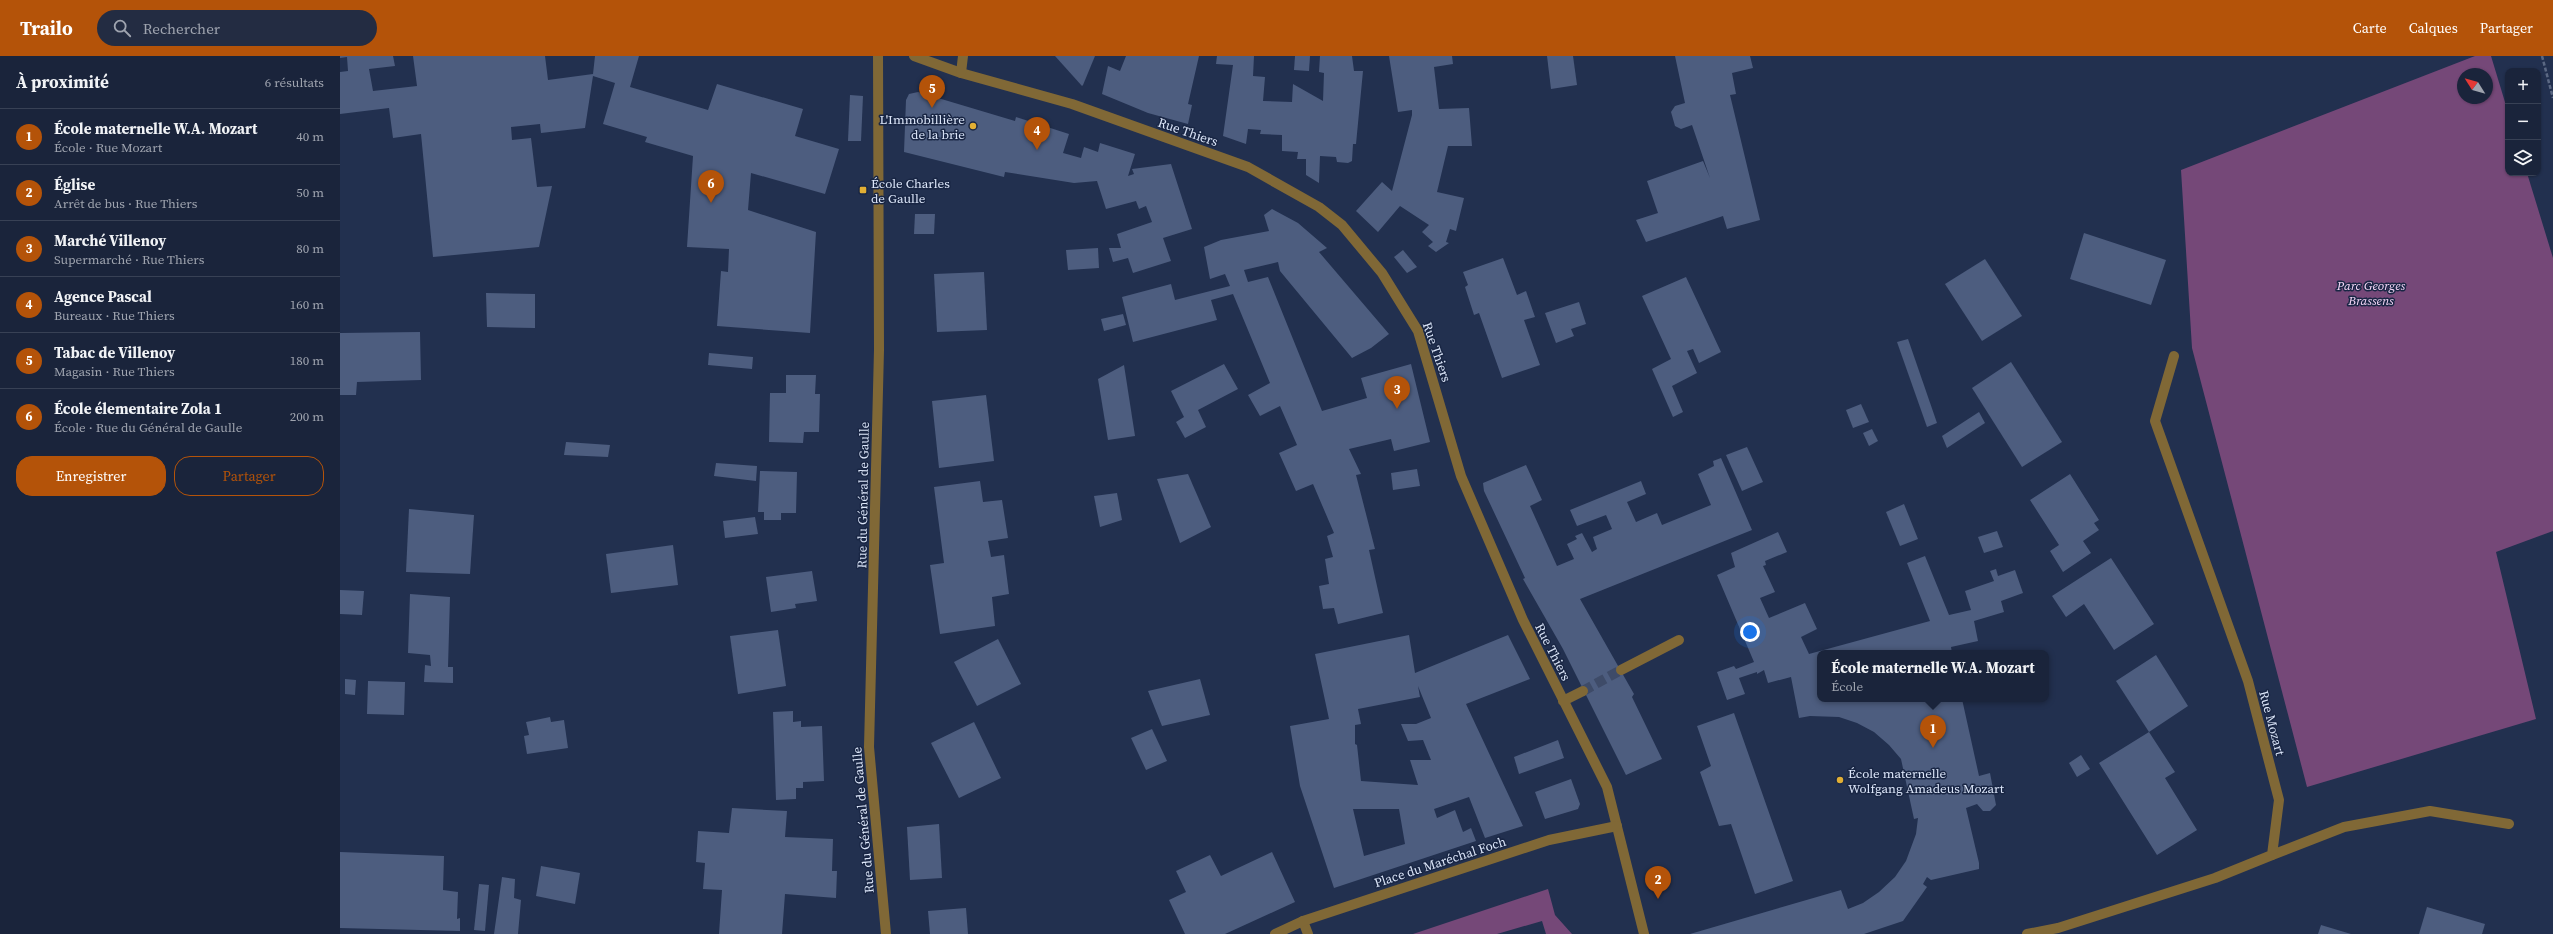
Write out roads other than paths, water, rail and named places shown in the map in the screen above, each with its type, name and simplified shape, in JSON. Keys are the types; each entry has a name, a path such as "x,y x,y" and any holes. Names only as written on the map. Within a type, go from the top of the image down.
{"street":[{"name":"Rue du Général de Gaulle","path":"878,56 879,350 869,747 886,934"},
{"name":"Rue Thiers","path":"914,56 961,73 1072,104 1248,167 1319,207 1342,225 1382,273 1418,331 1461,476 1523,620 1607,787 1644,934"},
{"path":"961,73 963,56"},
{"name":"Rue Mozart","path":"2174,356 2155,421 2248,681 2279,800 2272,855"},
{"path":"1621,670 1679,640"},
{"path":"1564,701 1583,691"},
{"path":"2027,934 2058,928 2215,878 2344,827 2430,811 2509,824"},
{"name":"Place du Maréchal Foch","path":"1275,934 1303,922 1549,840 1617,826"},
{"path":"1303,922 1308,934"}],"tunnel":[{"path":"1583,691 1621,670"}],"place":[{"name":"Tabac de Villenoy","path":"932,108"},
{"name":"L'Immobillière de la brie","path":"973,126"},
{"name":"Agence Pascal","path":"1037,150"},
{"name":"École Charles de Gaulle","path":"863,190"},
{"name":"École élementaire Zola 1","path":"711,203"},
{"name":"Marché Villenoy","path":"1397,409"},
{"name":"École maternelle W.A. Mozart","path":"1933,748"},
{"name":"École maternelle Wolfgang Amadeus Mozart","path":"1840,780"},
{"name":"Église","path":"1658,899"}],"park label":[{"name":"Parc Georges Brassens","path":"2371,292"}]}
